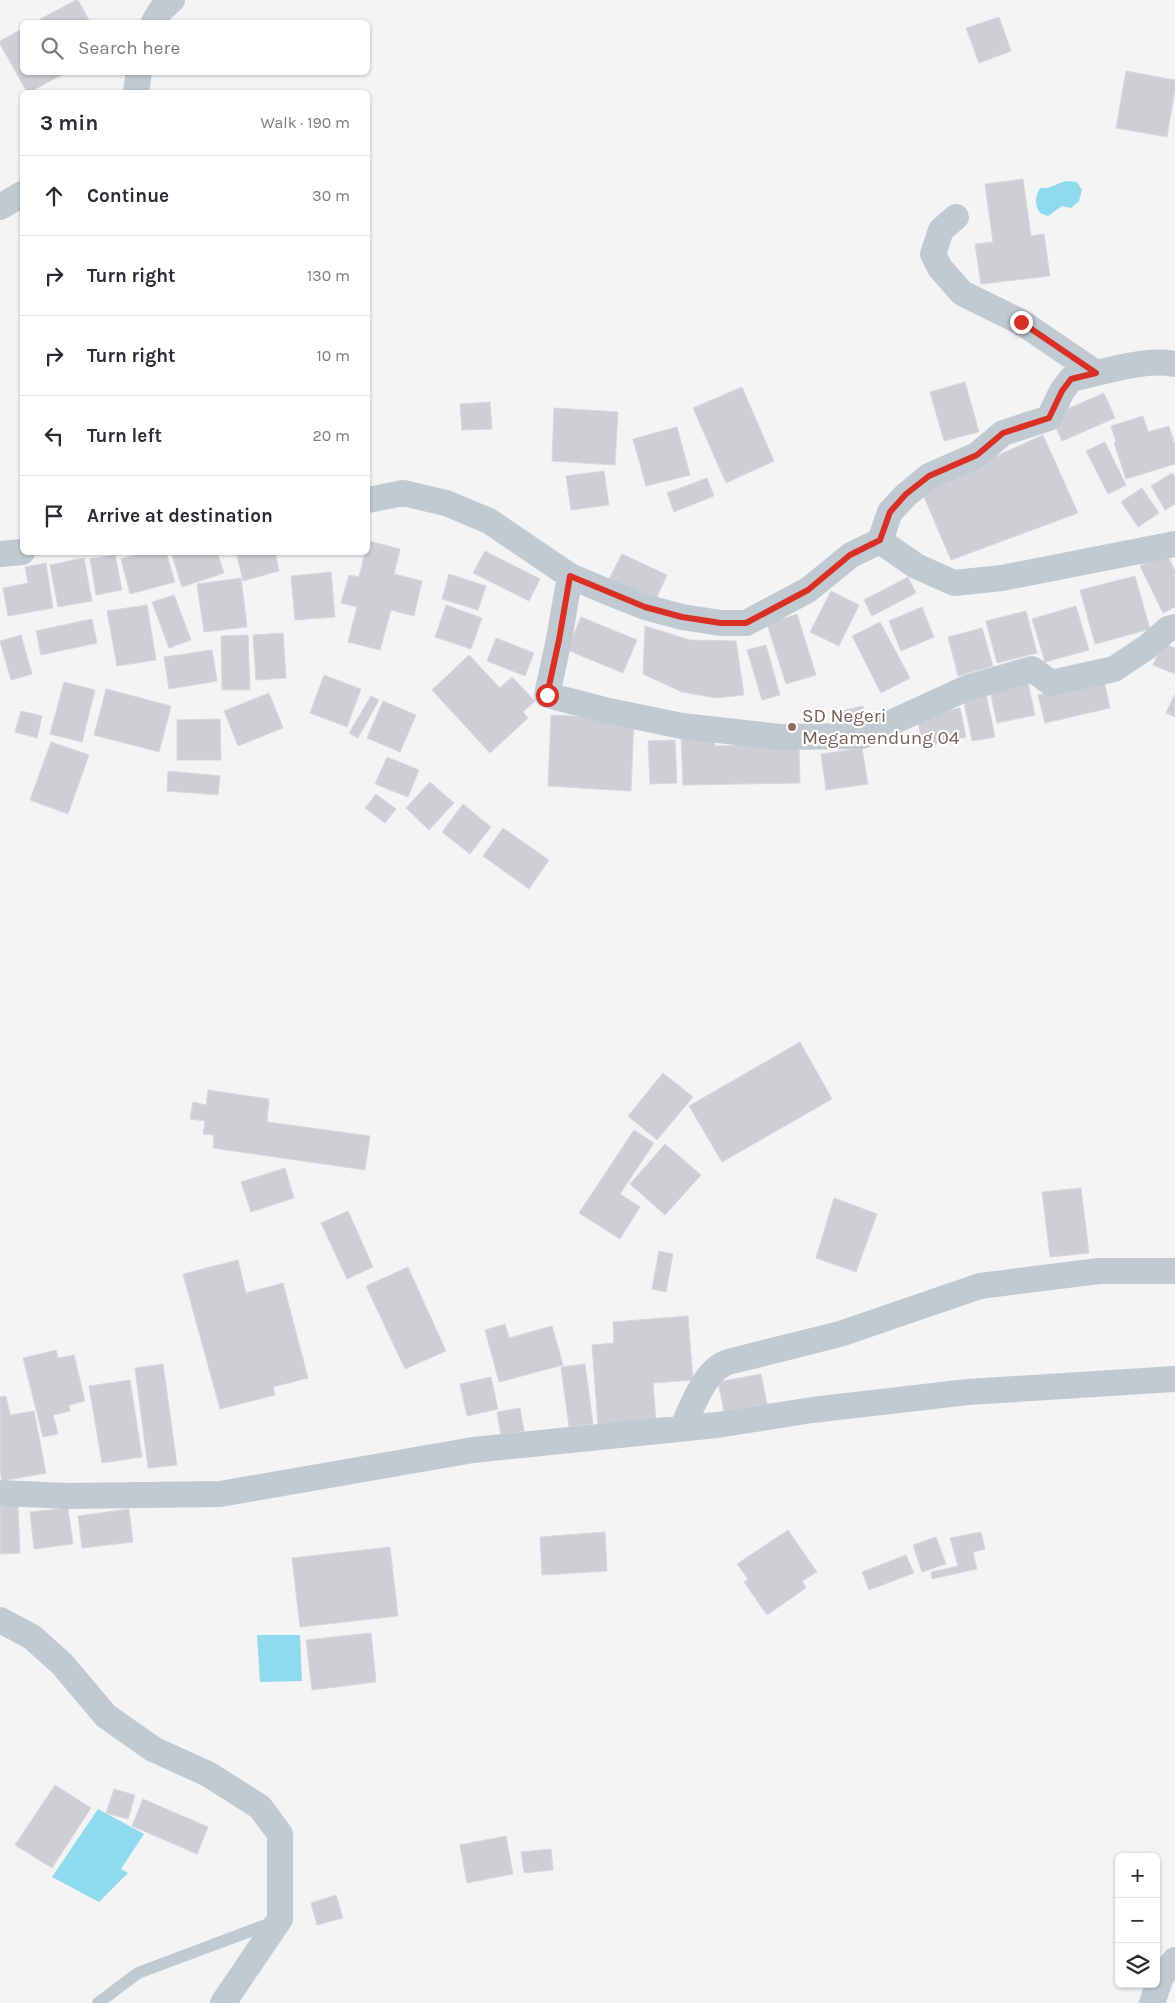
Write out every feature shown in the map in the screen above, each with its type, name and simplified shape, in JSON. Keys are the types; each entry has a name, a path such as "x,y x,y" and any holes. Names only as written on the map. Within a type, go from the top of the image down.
{"street":[{"path":"155,20 161,10 172,0"},
{"path":"136,90 139,75"},
{"path":"0,207 20,195"},
{"path":"956,217 941,230 933,254 940,268 962,293 1021,322 1096,373"},
{"path":"370,500 403,493 446,503 489,521 570,576 645,607 682,617 721,623 746,623 808,590 850,555 880,540 890,512 906,494 929,476 977,455 1003,433 1049,418 1062,391 1071,379 1123,367 1165,362 1175,364"},
{"path":"880,540 916,566 954,583 1002,578 1175,544"},
{"path":"0,554 20,552"},
{"path":"570,576 547,695 609,712 682,726 780,737 862,736 967,688 1032,669 1051,683 1114,669 1147,647 1168,629 1175,627"},
{"path":"682,1428 702,1388 720,1364 840,1334 980,1286 1099,1271 1175,1270"},
{"path":"0,1493 68,1496 220,1494 473,1450 717,1425 812,1410 968,1392 1175,1380"},
{"path":"0,1620 32,1638 62,1664 106,1716 153,1749 208,1774 260,1807 280,1834 280,1919 223,2003"},
{"path":"1152,2003 1160,1977 1175,1960"}],"lane":[{"path":"98,2003 138,1974 280,1919"}],"water":[{"path":"1066,181 1077,182 1082,190 1079,201 1071,208 1062,206 1048,216 1040,213 1036,200 1040,188 1050,187"},
{"path":"257,1635 300,1635 302,1681 260,1682"},
{"path":"98,1809 144,1834 121,1869 128,1873 99,1902 52,1877"}],"building":[{"path":"78,0 89,20 39,20"},
{"path":"999,17 1011,51 979,63 966,28"},
{"path":"20,30 20,75 61,75 34,90 26,90 0,41"},
{"path":"1126,71 1175,80 1167,137 1116,128"},
{"path":"1023,179 1031,236 1044,234 1050,276 981,284 975,244 993,242 985,184"},
{"path":"965,382 979,432 944,441 930,392"},
{"path":"742,387 774,461 726,483 693,408"},
{"path":"1104,393 1115,418 1062,441 1051,416"},
{"path":"490,402 492,429 462,430 460,404"},
{"path":"554,408 618,412 615,465 552,461"},
{"path":"1143,416 1148,432 1169,426 1175,445 1175,464 1126,479 1114,443 1116,442 1111,426"},
{"path":"677,427 690,475 646,486 633,439"},
{"path":"1043,435 1078,513 951,560 921,490"},
{"path":"1105,442 1126,485 1108,494 1086,451"},
{"path":"604,471 609,505 571,510 566,476"},
{"path":"1172,473 1175,477 1175,504 1165,510 1151,486"},
{"path":"707,478 714,496 674,512 667,493"},
{"path":"1142,488 1159,513 1138,527 1121,502"},
{"path":"370,541 400,549 394,574 422,581 414,616 391,610 380,650 348,642 357,607 341,603 349,575 359,577 364,555 370,555"},
{"path":"485,551 540,579 529,601 473,573"},
{"path":"622,554 667,575 655,601 609,579"},
{"path":"1167,554 1175,571 1175,607 1163,613 1140,566"},
{"path":"115,555 122,590 96,595 90,559"},
{"path":"135,555 167,555 175,582 130,594 121,559"},
{"path":"172,555 218,555 224,573 182,587"},
{"path":"237,555 276,555 279,571 243,581"},
{"path":"84,558 92,601 58,607 50,565"},
{"path":"46,563 53,608 8,616 3,588 28,583 25,567"},
{"path":"331,572 335,617 295,620 291,576"},
{"path":"449,574 486,586 478,610 442,599"},
{"path":"1135,576 1150,629 1095,644 1080,590"},
{"path":"908,577 916,593 872,616 864,600"},
{"path":"241,578 247,627 204,632 197,584"},
{"path":"831,591 859,605 839,646 810,632"},
{"path":"174,595 191,640 169,648 152,602"},
{"path":"147,605 156,660 117,666 107,611"},
{"path":"446,605 482,618 471,649 435,637"},
{"path":"1076,606 1089,650 1045,662 1032,619"},
{"path":"922,607 934,637 901,651 889,621"},
{"path":"1026,611 1037,653 997,663 986,621"},
{"path":"797,614 816,675 786,684 767,624"},
{"path":"581,617 637,640 623,673 567,650"},
{"path":"92,619 97,643 41,655 36,631"},
{"path":"880,622 910,678 881,693 852,636"},
{"path":"645,626 690,640 736,641 744,695 716,698 682,692 643,674"},
{"path":"982,628 993,666 958,676 948,637"},
{"path":"283,633 286,678 256,680 253,635"},
{"path":"21,635 32,674 11,680 0,641"},
{"path":"248,635 250,690 222,690 221,636"},
{"path":"496,638 534,653 525,676 487,661"},
{"path":"1163,643 1175,648 1175,674 1153,665"},
{"path":"766,645 780,695 762,700 747,650"},
{"path":"212,650 217,681 169,689 164,657"},
{"path":"469,655 500,688 512,677 535,701 523,712 528,718 490,753 432,690"},
{"path":"324,675 361,689 347,727 310,713"},
{"path":"1027,678 1035,715 997,723 989,686"},
{"path":"1104,680 1110,708 1045,723 1038,695"},
{"path":"64,682 95,690 82,742 50,734"},
{"path":"106,689 171,706 159,752 94,735"},
{"path":"269,693 283,728 238,746 224,711"},
{"path":"986,693 995,737 972,741 963,697"},
{"path":"1175,694 1175,717 1166,713"},
{"path":"371,696 379,700 358,738 349,733"},
{"path":"383,701 416,715 400,752 367,738"},
{"path":"863,706 867,723 836,730 832,713"},
{"path":"960,708 966,737 923,747 917,718"},
{"path":"21,711 42,716 37,738 15,732"},
{"path":"551,715 634,719 631,791 548,786"},
{"path":"220,719 221,760 177,760 177,720"},
{"path":"714,734 715,746 799,744 800,783 683,785 681,735"},
{"path":"675,740 677,783 650,784 648,741"},
{"path":"51,742 89,755 68,814 30,800"},
{"path":"862,748 868,784 826,790 821,754"},
{"path":"387,757 419,770 408,797 375,784"},
{"path":"168,771 220,776 218,795 167,791"},
{"path":"430,782 454,803 429,830 406,808"},
{"path":"376,794 396,809 385,823 365,808"},
{"path":"463,804 491,827 470,854 442,832"},
{"path":"503,828 549,860 529,889 483,856"},
{"path":"800,1042 832,1099 722,1162 689,1106"},
{"path":"663,1073 693,1097 657,1140 628,1116"},
{"path":"208,1090 269,1099 267,1122 370,1136 365,1170 213,1148 214,1135 203,1134 205,1121 190,1119 193,1102 206,1105"},
{"path":"634,1130 654,1143 620,1194 640,1207 620,1239 579,1213"},
{"path":"665,1144 701,1175 665,1215 630,1184"},
{"path":"285,1168 294,1198 251,1212 241,1182"},
{"path":"1081,1188 1089,1253 1050,1257 1042,1192"},
{"path":"834,1198 877,1214 856,1272 816,1258"},
{"path":"348,1211 373,1267 347,1279 321,1223"},
{"path":"659,1251 673,1254 666,1292 652,1289"},
{"path":"238,1260 246,1293 283,1283 308,1378 273,1387 275,1395 220,1409 183,1274"},
{"path":"408,1267 446,1351 405,1369 366,1286"},
{"path":"688,1316 693,1380 653,1383 656,1421 598,1425 592,1345 614,1343 613,1322"},
{"path":"505,1324 509,1338 552,1326 563,1365 499,1382 485,1330"},
{"path":"56,1350 58,1358 74,1355 85,1401 69,1405 70,1411 53,1415 58,1434 43,1437 23,1358"},
{"path":"163,1364 177,1465 148,1468 135,1368"},
{"path":"585,1364 593,1424 569,1427 561,1367"},
{"path":"761,1374 767,1404 724,1411 718,1382"},
{"path":"491,1377 498,1409 467,1416 460,1384"},
{"path":"130,1380 142,1457 102,1463 89,1386"},
{"path":"6,1396 10,1415 34,1411 46,1473 2,1481 0,1472 0,1397"},
{"path":"520,1408 524,1431 501,1435 497,1412"},
{"path":"18,1505 20,1553 0,1554 0,1506"},
{"path":"68,1508 73,1544 34,1549 30,1512"},
{"path":"129,1509 133,1542 82,1548 78,1516"},
{"path":"788,1530 817,1572 802,1581 806,1588 767,1615 744,1582 748,1579 737,1564"},
{"path":"605,1532 607,1571 542,1575 540,1537"},
{"path":"981,1532 985,1549 973,1552 977,1569 932,1579 931,1572 958,1566 950,1538"},
{"path":"936,1537 946,1564 922,1572 913,1545"},
{"path":"390,1547 398,1616 300,1627 292,1558"},
{"path":"906,1555 914,1573 869,1590 862,1572"},
{"path":"371,1633 376,1682 312,1690 306,1640"},
{"path":"55,1785 91,1808 52,1868 15,1845"},
{"path":"114,1789 135,1795 128,1819 106,1813"},
{"path":"143,1799 208,1827 197,1854 132,1826"},
{"path":"506,1836 513,1874 467,1883 460,1845"},
{"path":"551,1849 553,1870 524,1873 521,1852"},
{"path":"336,1895 343,1918 317,1925 311,1903"}],"place":[{"name":"SD Negeri Megamendung 04","path":"792,727"}],"route":[{"path":"547,695 570,576 645,607 682,617 721,623 746,623 808,590 850,555 880,540 890,512 906,494 929,476 977,455 1003,433 1049,418 1062,391 1071,379 1096,373 1021,322"}]}
